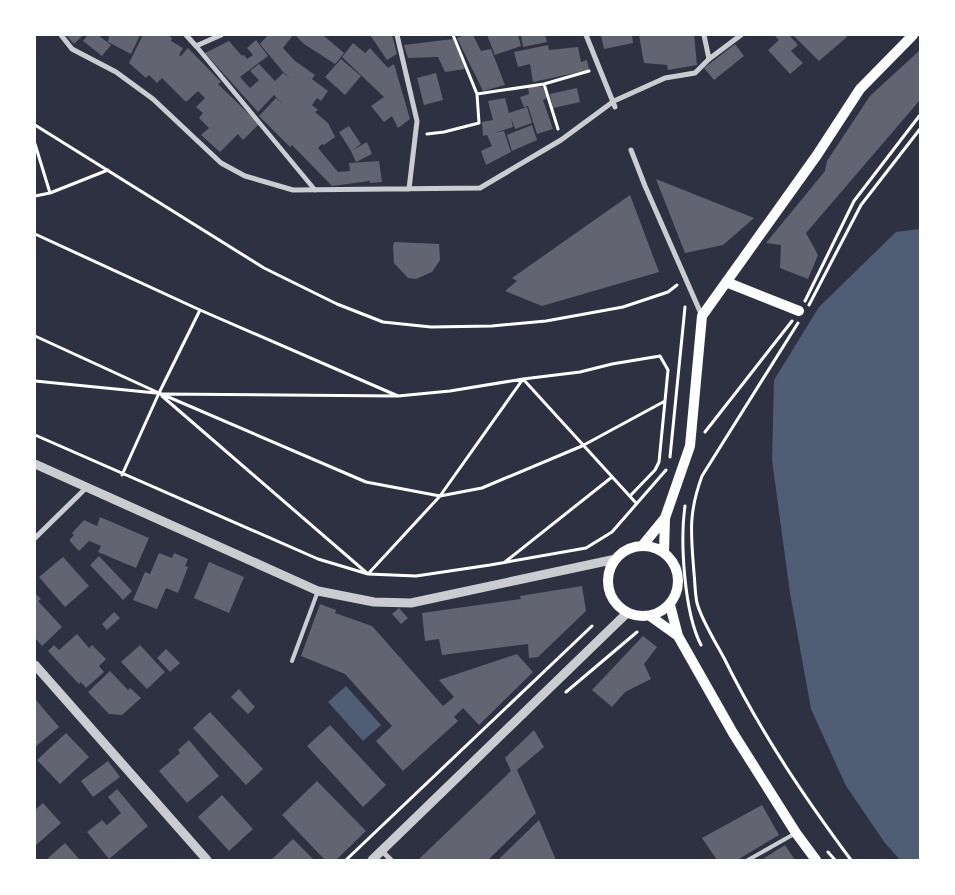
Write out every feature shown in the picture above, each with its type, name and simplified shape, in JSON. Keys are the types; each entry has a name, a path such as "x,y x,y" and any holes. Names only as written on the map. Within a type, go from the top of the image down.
{"main road":[{"path":"642,546 665,518 683,471 690,446 702,316 817,155 860,89 913,35"},
{"path":"726,282 803,312"},
{"path":"664,553 665,518"},
{"path":"642,546 654,548 664,553 672,562 677,572 678,584 676,595 670,605 661,612 650,616 638,616 627,613 616,603 608,585 609,574 616,559 631,548 642,546"},
{"path":"670,605 678,636 733,733 816,860"},
{"path":"650,616 678,636"}],"street":[{"path":"61,35 72,49 116,72 153,99 221,163 245,176 292,190 480,188 561,140 615,104 665,78 695,72 741,35"},
{"path":"186,35 315,190"},
{"path":"196,46 221,35"},
{"path":"397,35 417,121 409,189"},
{"path":"586,35 615,104"},
{"path":"704,35 709,59"},
{"path":"631,150 702,316"},
{"path":"35,464 318,591 374,602 411,603 616,559"},
{"path":"35,538 86,488"},
{"path":"372,860 627,613"},
{"path":"36,669 207,860"},
{"path":"382,851 392,860"}],"lane":[{"path":"292,662 318,591"},
{"path":"748,860 796,832"}],"path":[{"path":"416,135 444,132 479,122 478,94 452,35"},
{"path":"478,94 544,84 600,68"},
{"path":"544,84 561,140"},
{"path":"851,860 792,779 747,703 706,623 697,603 691,521 694,497 702,476 803,312 854,201 920,114"},
{"path":"35,125 264,268 337,304 383,322 440,327 492,326 546,321 623,307 668,292 685,278"},
{"path":"705,433 816,295 861,205 920,129"},
{"path":"35,144 50,193"},
{"path":"35,196 50,193 109,170"},
{"path":"35,234 200,310 398,396"},
{"path":"670,463 684,309 690,291"},
{"path":"122,475 200,310"},
{"path":"35,336 159,394 366,482 440,496 482,488 582,446 664,400"},
{"path":"35,381 159,394 398,396 450,392 523,379 580,372 612,364 660,356 668,370 659,462 655,470 630,496"},
{"path":"368,574 440,496 523,379"},
{"path":"523,379 582,446 636,503"},
{"path":"159,394 368,574"},
{"path":"35,435 122,475 318,559 368,574 416,576 586,548 612,532 667,468"},
{"path":"504,563 612,477"},
{"path":"686,504 683,522 687,602 699,642 704,650"},
{"path":"346,860 595,624"},
{"path":"826,850 835,860"}],"water":[{"path":"920,229 920,860 900,860 885,843 846,786 811,709 790,593 772,460 774,380 819,307 896,232"},
{"path":"346,686 381,725 363,741 328,702"}],"building":[{"path":"66,35 83,35 74,44"},
{"path":"88,35 98,35 111,45 102,56 83,41"},
{"path":"109,35 140,35 131,54 108,42"},
{"path":"143,35 168,35 172,38 171,41 183,48 179,55 181,56 188,48 221,82 218,84 259,124 243,140 238,134 220,152 201,135 209,128 199,118 203,113 196,107 205,98 198,91 186,102 162,78 157,83 149,75 146,78 129,63"},
{"path":"268,35 293,35 283,48 295,61 315,75 312,79 328,91 321,101 317,98 312,105 318,110 315,112 328,123 335,137 318,148 338,172 350,171 349,163 379,161 382,182 370,183 370,181 332,186 292,145 290,147 259,116 276,98 285,106 274,95 258,112 205,53 229,41 247,59 253,55 247,48 256,40 268,56 240,77 250,88 259,80 250,71 259,64 275,81 283,73 291,79 260,44"},
{"path":"295,35 323,35 344,53 335,64 304,44"},
{"path":"370,35 392,35 397,54 387,60"},
{"path":"464,35 473,35 481,51 491,49 505,85 483,91 457,38"},
{"path":"487,35 518,35 521,46 495,55"},
{"path":"521,35 545,35 547,42 523,47"},
{"path":"601,35 632,35 633,43 604,49"},
{"path":"639,35 694,35 697,65 668,70 667,65 644,63"},
{"path":"774,35 789,35 798,45 791,51 803,63 790,74 768,50 779,40"},
{"path":"793,35 845,35 847,37 819,61"},
{"path":"453,39 465,69 445,72 438,57 408,58 404,45"},
{"path":"353,43 365,53 370,48 388,68 394,64 410,119 398,128 392,116 384,122 371,106 384,97 342,57"},
{"path":"735,44 744,56 714,80 704,68"},
{"path":"548,45 549,50 578,47 581,62 587,60 589,70 533,82 530,64 518,67 514,52"},
{"path":"920,50 920,100 806,233 818,255 808,279 780,268 781,245 766,243 825,171 827,161 870,96"},
{"path":"341,59 361,76 345,95 325,77"},
{"path":"436,73 443,100 424,105 417,78"},
{"path":"528,87 543,87 547,98 543,100 553,129 537,134 528,106 524,107 520,97 529,94"},
{"path":"577,88 580,102 553,108 550,94"},
{"path":"505,98 509,113 527,107 532,123 515,129 511,118 513,127 494,133 504,131 511,152 486,165 481,151 492,146 487,135 483,136 482,122 493,120 488,101"},
{"path":"532,125 537,140 512,151 507,135"},
{"path":"349,126 361,144 351,151 339,132"},
{"path":"367,142 372,154 356,162 351,151"},
{"path":"656,179 754,218 723,245 685,253"},
{"path":"630,195 659,272 542,306 505,291 517,281 512,278"},
{"path":"394,242 439,244 440,260 432,272 416,279 408,278 394,263"},
{"path":"100,517 149,538 136,568 98,552 101,546 89,541 79,551 69,540 74,535 72,533 84,520 97,526"},
{"path":"159,553 172,558 174,553 188,559 185,566 188,567 178,593 166,588 157,609 133,600 145,572 150,574"},
{"path":"99,556 132,591 123,600 90,565"},
{"path":"63,557 89,586 65,607 39,577"},
{"path":"209,562 244,577 229,613 194,598"},
{"path":"582,586 586,611 538,657 529,658 528,644 442,655 439,639 425,641 422,613 521,599 520,596"},
{"path":"35,593 41,599 38,601 62,627 42,646 35,638"},
{"path":"320,604 336,610 335,613 372,626 443,706 454,697 439,680 517,654 533,672 479,725 463,708 454,717 458,721 403,771 376,741 392,726 345,674 301,656"},
{"path":"399,608 408,618 401,624 392,614"},
{"path":"114,612 120,618 107,630 102,624"},
{"path":"77,634 89,648 92,645 106,659 99,666 104,672 86,688 81,682 79,684 48,651 54,645 59,650"},
{"path":"643,636 657,647 644,664 651,679 625,692 612,707 592,690"},
{"path":"140,645 165,672 147,689 121,662"},
{"path":"166,649 180,663 170,672 157,658"},
{"path":"110,671 128,690 130,688 141,698 122,715 109,714 88,692"},
{"path":"239,689 255,707 248,714 231,697"},
{"path":"35,699 59,727 35,747"},
{"path":"210,712 263,769 246,785 193,728"},
{"path":"330,725 386,785 363,807 307,746"},
{"path":"534,730 544,747 517,770 536,813 488,860 418,860 511,771 505,758"},
{"path":"66,733 89,757 60,784 37,760"},
{"path":"189,740 219,776 187,803 159,771 180,753 178,750"},
{"path":"108,761 120,777 93,797 81,781"},
{"path":"317,781 366,831 336,860 325,860 282,815"},
{"path":"117,789 148,826 109,859 87,832 102,820 107,825 121,813 108,797"},
{"path":"222,795 253,829 229,851 198,817"},
{"path":"43,803 61,823 35,846 35,810"},
{"path":"762,805 779,835 737,860 717,860 702,838"},
{"path":"539,820 556,860 498,860"},
{"path":"293,839 314,860 271,860"},
{"path":"65,843 80,860 46,860"},
{"path":"785,845 795,860 761,860"}]}
